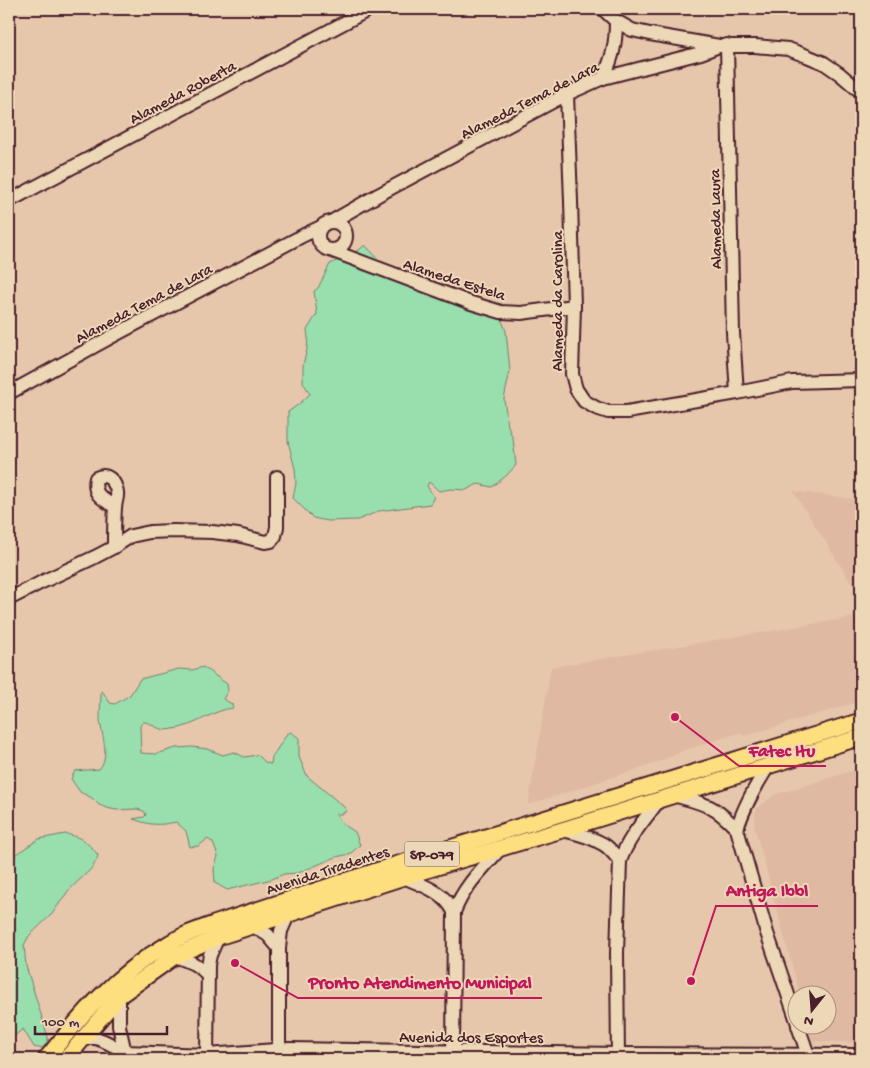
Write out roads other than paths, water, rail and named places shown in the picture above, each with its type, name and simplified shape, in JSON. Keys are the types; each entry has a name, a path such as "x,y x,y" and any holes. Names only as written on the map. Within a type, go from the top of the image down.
{"main road":[{"name":"Avenida Tiradentes","path":"46,1059 87,1009 122,975 166,945 188,934 395,865 861,721"},
{"name":"Avenida Tiradentes","path":"66,1059 119,996 175,956 218,937 403,877 562,830 861,737"}],"street":[{"name":"Alameda Roberta","path":"9,201 370,9"},
{"path":"603,9 616,21 632,30 723,45"},
{"path":"603,78 612,59 615,47 616,21"},
{"name":"Alameda Tema de Lara","path":"9,393 111,337 326,225 567,94 603,78 701,53 723,45 788,49 824,64 861,92"},
{"name":"Alameda Laura","path":"723,45 733,333 737,393"},
{"name":"Alameda da Carolina","path":"567,94 574,306 572,374 576,389 584,401 608,412 627,412 792,382 861,380"},
{"path":"293,241 336,250 341,247 346,238 359,206"},
{"path":"327,248 319,242 318,232 326,225 336,222 345,229 346,238 358,262"},
{"name":"Alameda Estela","path":"327,248 358,262 501,312 521,313 574,306"},
{"path":"9,599 114,547 131,536 165,531 212,532 238,535 266,542 271,541 277,527 277,477"},
{"path":"114,547 115,507"},
{"path":"737,829 755,787 770,765"},
{"path":"618,1057 617,953 620,861 630,839 666,797 697,802 714,809 737,829 767,934 788,996"},
{"path":"562,830 581,835 604,845 620,861"},
{"path":"453,1055 454,912 465,889 502,847"},
{"path":"403,877 438,894 450,904 454,912"},
{"path":"286,1053 279,948 281,931 288,915"},
{"path":"253,926 268,935 279,948"},
{"path":"207,1057 207,974 210,955 218,937"},
{"path":"175,956 194,963 207,974"},
{"path":"119,996 119,1026 126,1056"},
{"path":"801,1036 808,1057"},
{"name":"Avenida dos Esportes","path":"84,1038 96,1038 104,1041 126,1056 207,1057 286,1053 808,1057 861,1054"}],"place":[{"name":"Fatec Itu","path":"675,717"},
{"name":"Pronto Atendimento Municipal","path":"235,963"},
{"name":"Antiga Ibbl","path":"691,981"}]}
